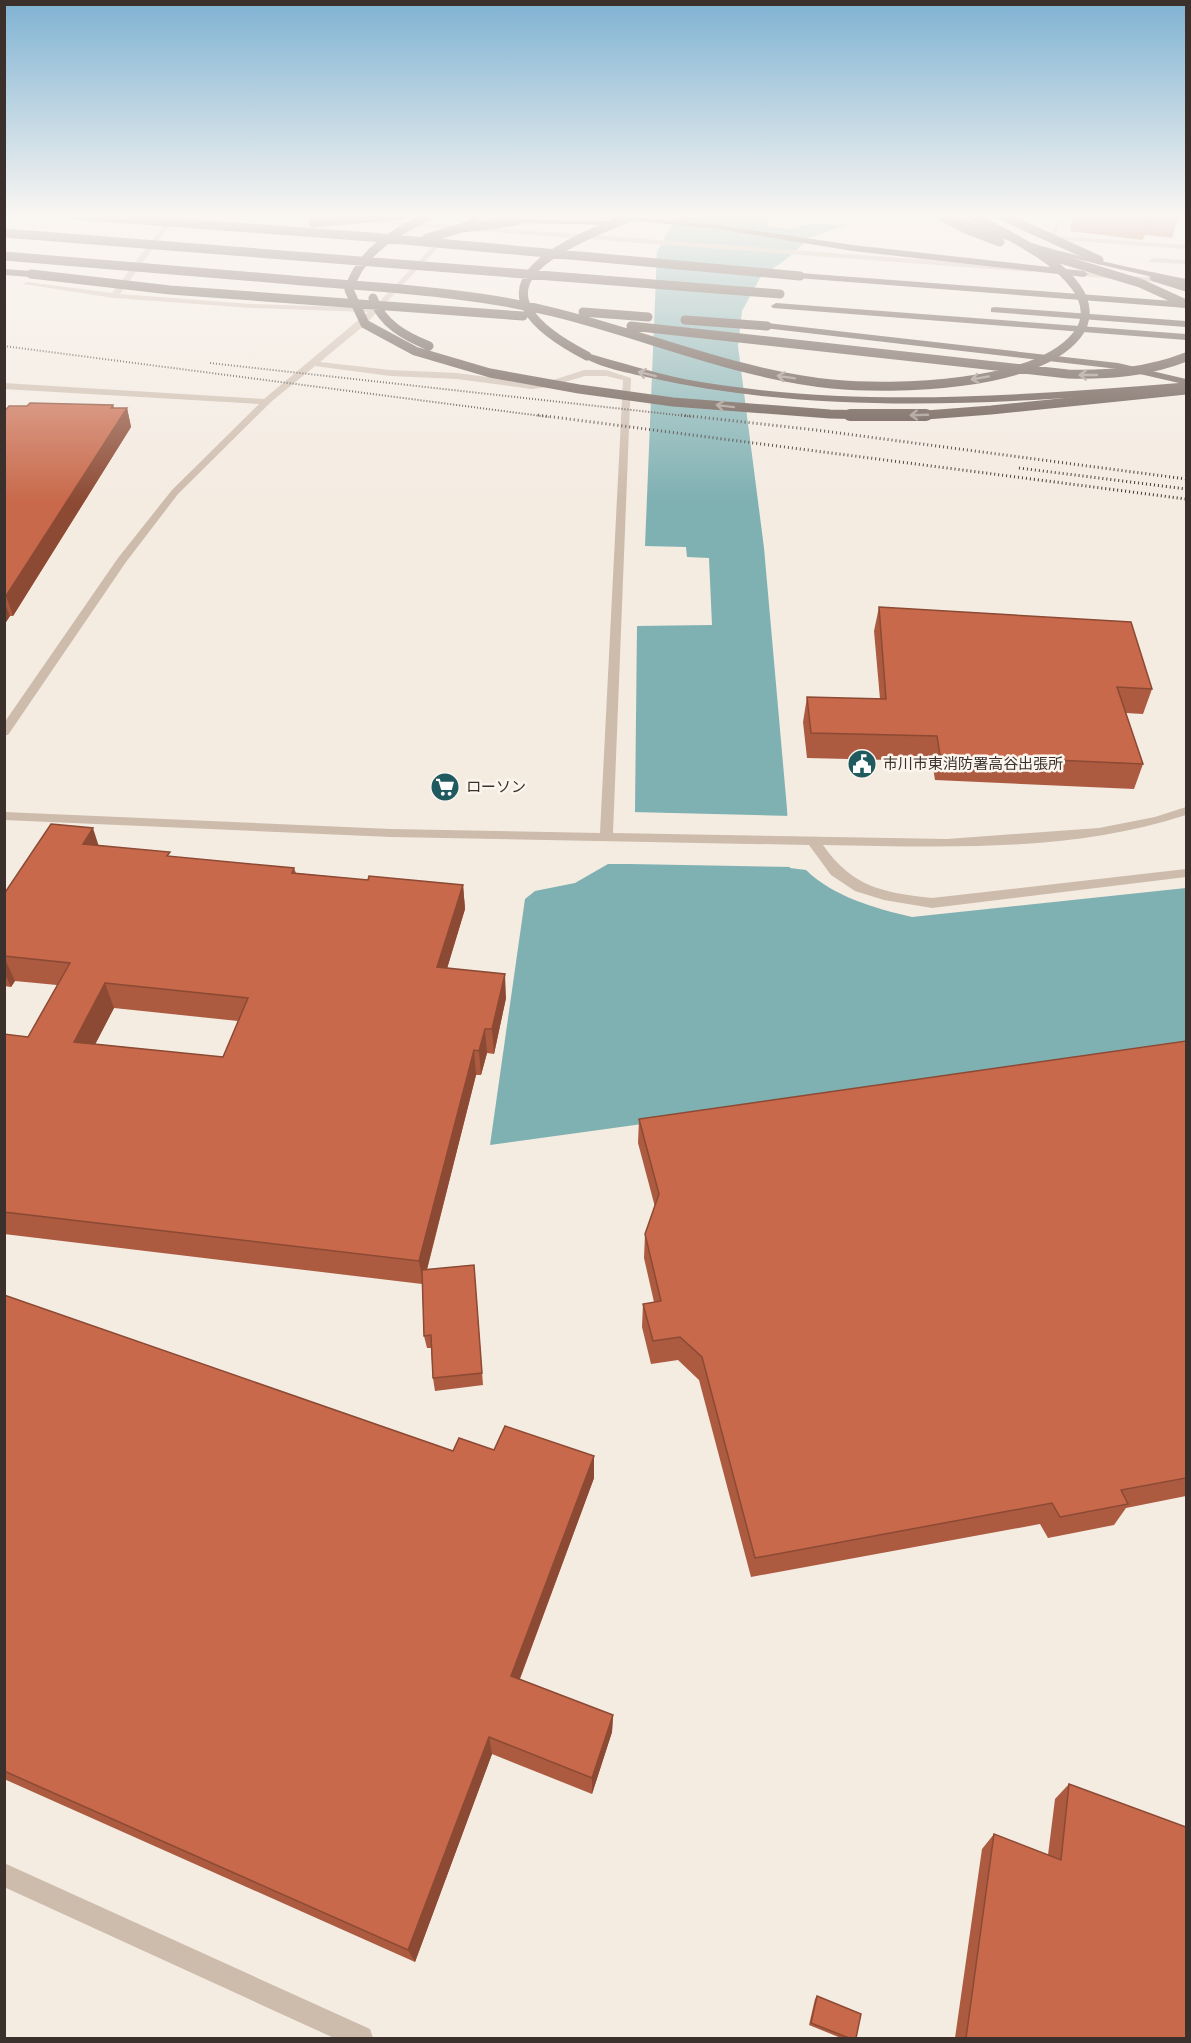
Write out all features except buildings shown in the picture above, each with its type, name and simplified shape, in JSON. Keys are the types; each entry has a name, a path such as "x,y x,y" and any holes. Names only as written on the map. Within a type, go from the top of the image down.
{"highway":[{"path":"353,310 373,331 419,354 461,366 561,385 806,414 909,416 986,411 1186,386"},
{"path":"379,310 389,323 417,341 469,360 522,374 700,403"},
{"path":"443,310 546,318 1068,374 1136,372 1172,364 1186,357"},
{"path":"529,310 541,328 568,347 606,363 656,377 804,398 869,401 974,400 1186,386"},
{"path":"542,310 760,373 817,382 910,386 984,377 1020,368 1047,357 1077,335 1086,319 1085,310"},
{"path":"563,310 662,318"},
{"path":"833,310 1186,337"},
{"path":"1001,310 1186,324"},
{"path":"674,319 1186,364"},
{"path":"766,326 930,347 1118,366 1186,386"}],"street":[{"path":"4,732 148,524 200,465 266,402 375,310"},
{"path":"312,363 390,373 457,376 532,386 548,384 584,373 606,373 627,378 606,838"},
{"path":"4,386 266,402"},
{"path":"4,816 391,833 947,843 1119,829 1164,820 1186,811"},
{"path":"814,842 834,869 854,884 894,897 932,903 1186,873"},
{"path":"4,1875 361,2038"}],"water":[{"path":"655,310 742,310 738,346 764,548 790,868 806,870 829,887 855,900 912,917 1186,888 1186,1049 490,1145 525,899 535,891 575,883 608,864 632,864 635,811 637,626 712,625 709,558 687,557 686,547 645,546"}],"pier":[{"path":"632,812 791,816 793,867 629,864"}],"railway":[{"path":"4,346 549,417"},
{"path":"210,363 695,417"},
{"path":"538,415 1186,499"},
{"path":"681,415 816,430 1186,479"},
{"path":"1019,468 1186,489"}],"place":[{"name":"市川市東消防署高谷出張所","path":"862,764"},
{"name":"ローソン","path":"445,787"}]}
